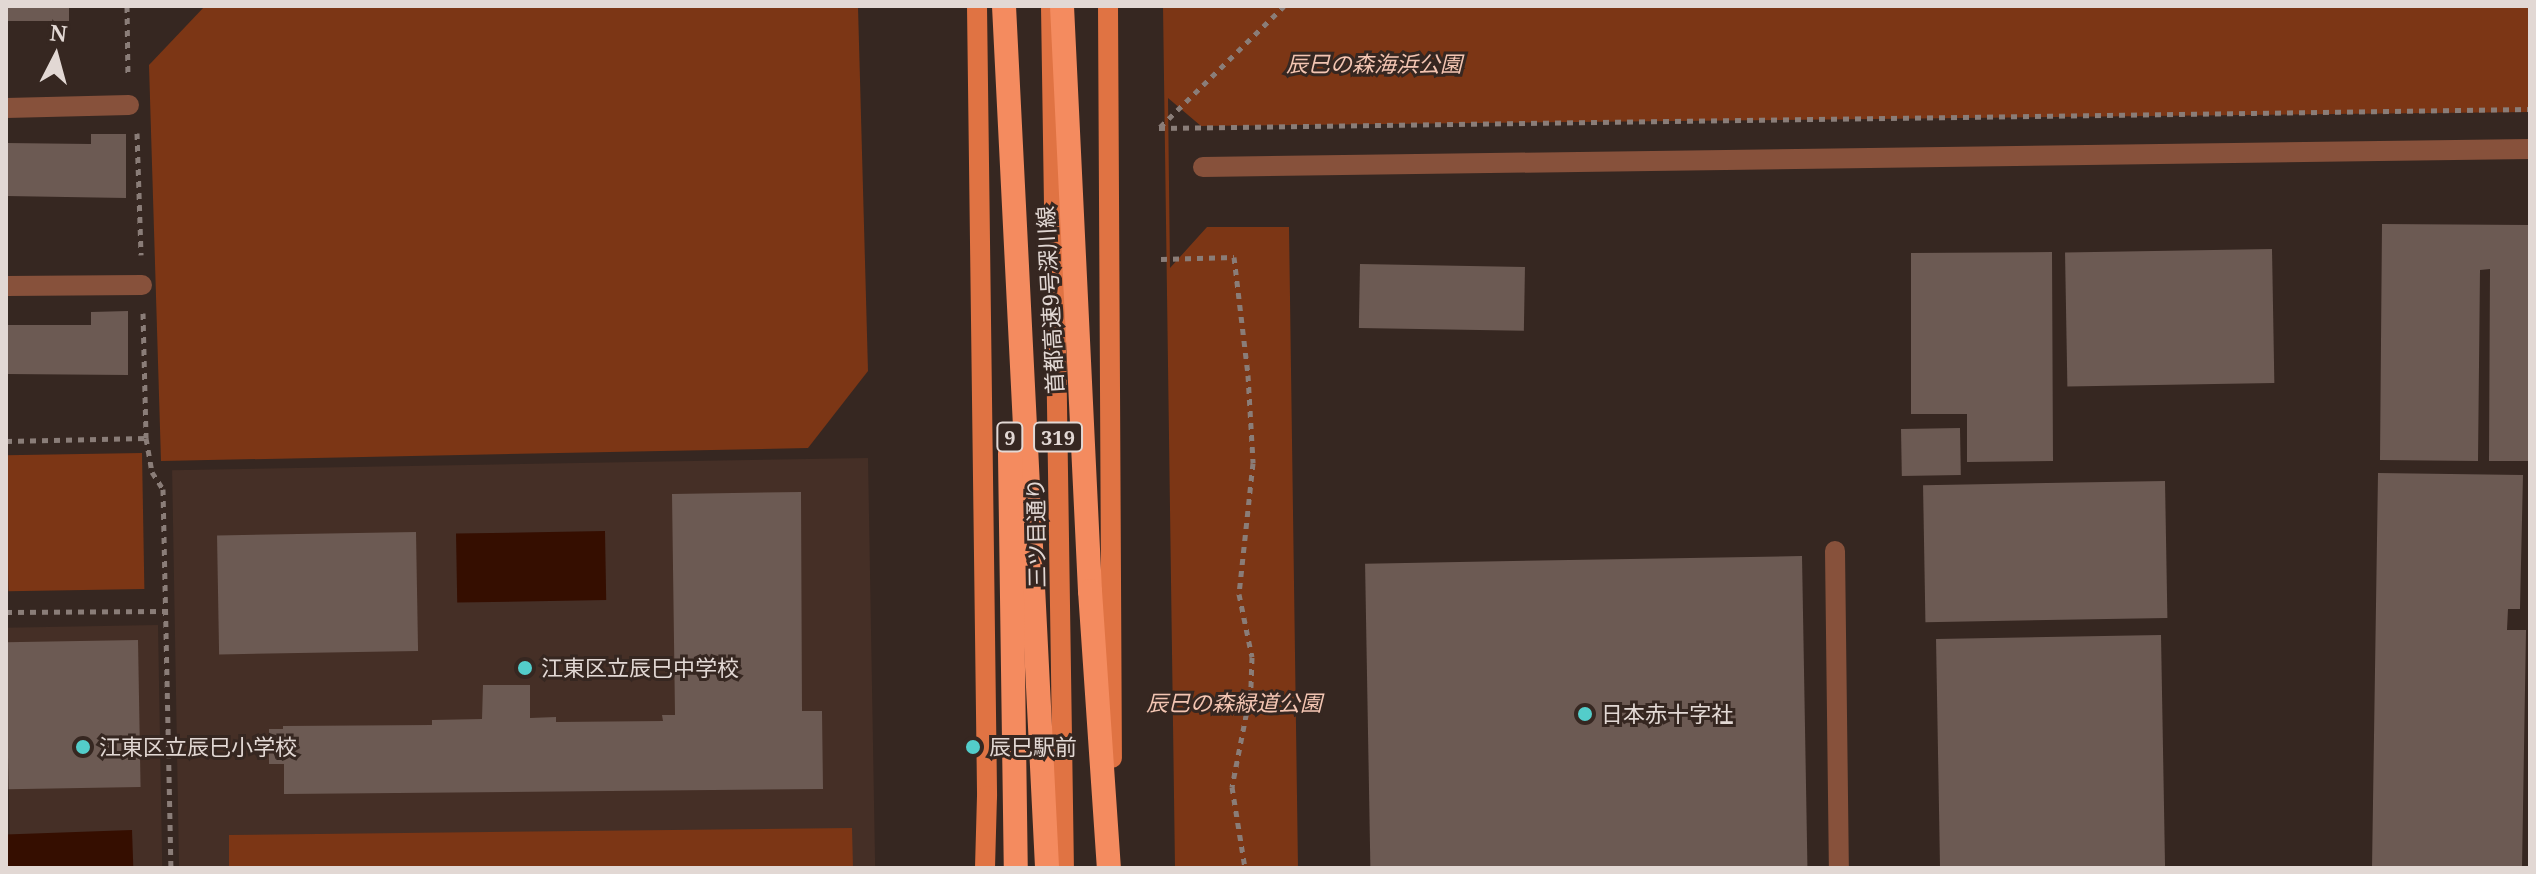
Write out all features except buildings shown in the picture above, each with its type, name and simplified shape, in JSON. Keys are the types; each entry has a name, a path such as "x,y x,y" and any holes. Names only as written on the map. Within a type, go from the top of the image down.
{"highway":[{"name":"9","path":"1004,6 1016,868"},
{"path":"1004,6 1047,868"},
{"name":"首都高速9号深川線","path":"1062,6 1090,591"},
{"path":"1090,591 1092,868"},
{"path":"1090,591 1111,868"}],"main road":[{"path":"977,6 987,796 985,868"},
{"name":"三ツ目通り","path":"1051,6 1064,868"},
{"name":"319","path":"1108,6 1111,868"}],"lane":[{"path":"6,108 129,105"},
{"path":"1203,167 2530,149"},
{"path":"6,286 142,285"},
{"path":"1835,551 1839,868"}],"path":[{"path":"127,6 129,105 136,118 146,438 152,472 163,489 171,868"},
{"path":"1284,6 1159,128 2530,109"},
{"path":"1161,259 1234,257 1248,375 1253,463 1239,594 1252,657 1251,690 1232,787 1245,868"},
{"path":"6,441 146,438"},
{"path":"6,612 167,611"}],"shaded area":[{"name":"江東区立辰巳中学校","path":"868,458 875,868 179,868 172,470"},
{"path":"605,531 606,600 457,603 456,534"},
{"name":"江東区立辰巳小学校","path":"158,625 162,868 10,868 6,628"},
{"path":"132,830 133,868 7,868 6,834"}],"green space":[{"path":"205,6 858,7 868,371 808,448 161,461 149,65"},
{"name":"辰巳の森海浜公園","path":"1163,6 2530,6 2530,112 1201,126 1168,98 1170,268 1207,227 1289,227 1298,868 1175,868"},
{"path":"142,453 144,589 8,591 6,455"},
{"path":"852,828 853,868 229,868 229,835"}],"place":[{"name":"江東区立辰巳中学校","path":"525,668"},
{"name":"日本赤十字社","path":"1585,714"},
{"name":"江東区立辰巳小学校","path":"83,747"},
{"name":"辰巳駅前","path":"973,747"}],"park label":[{"name":"辰巳の森緑道公園","path":"1234,703"}]}
